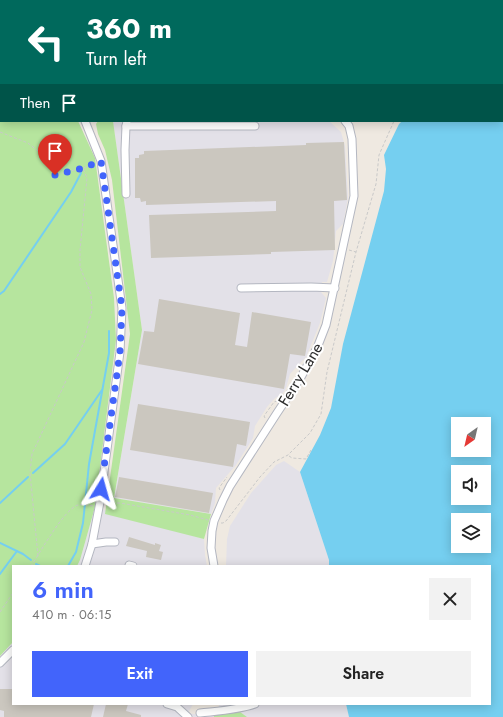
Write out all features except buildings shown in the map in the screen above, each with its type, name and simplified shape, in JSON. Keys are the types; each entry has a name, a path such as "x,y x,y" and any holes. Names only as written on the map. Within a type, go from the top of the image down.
{"street":[{"path":"85,122 101,161 122,308 120,352 96,504 92,544 85,565"},
{"name":"Ferry Lane","path":"214,565 211,542 214,521 230,486 302,377 317,348 326,325 354,196 352,139 349,126 346,122"},
{"path":"126,194 126,124 255,126"},
{"path":"241,288 334,288"},
{"path":"92,544 115,542"},
{"path":"0,663 12,651"},
{"path":"170,705 177,707 188,717"},
{"path":"199,715 203,705"},
{"path":"199,715 252,705"}],"path":[{"path":"223,523 274,462 288,455 310,433 321,414 327,372 356,252 376,184 380,152 394,122"},
{"path":"0,132 28,143 43,155 55,175 83,168 101,161"},
{"path":"38,556 30,473 32,454 84,342 92,310 91,294 80,267 80,250 87,178 83,168"},
{"path":"351,251 356,252"},
{"path":"264,416 274,402"},
{"path":"288,455 292,458 306,459 311,450"},
{"path":"221,486 228,477"},
{"path":"32,565 60,521 75,506 83,504 120,503 190,515 214,521"},
{"path":"0,612 12,594"}],"shaded area":[{"path":"113,122 330,122 341,132 345,146 348,198 343,224 336,231 333,261 327,282 322,282 321,292 326,298 320,323 306,357 290,374 283,393 274,399 267,407 255,426 253,438 236,465 216,488 215,503 211,514 114,498 142,330"},
{"path":"284,461 300,472 329,560 329,565 226,565 227,539 230,526 251,493 276,465"},
{"path":"95,507 204,539 207,565 78,565"},
{"path":"12,643 12,705 192,705 188,713 206,716 214,715 214,717 0,717 0,656"},
{"path":"219,705 346,705 349,717 247,717 240,712 219,713"}],"green space":[{"path":"0,122 78,122 95,158 114,298 116,340 95,507 78,565 12,565 12,643 0,656"},
{"path":"97,122 113,122 142,330 114,498 211,514 204,539 105,514 130,334 112,180 105,150 98,134 96,124"},
{"path":"235,710 247,717 214,717 214,715"}],"water":[{"path":"401,122 503,122 503,717 349,717 346,705 491,705 491,565 329,565 329,560 300,472 320,435 331,408 343,344 384,191 386,169 384,155"}],"waterway":[{"path":"0,294 4,291 71,192 81,173"},
{"path":"69,565 76,552 83,523 89,464 109,353 109,331"},
{"path":"33,473 65,444 102,390"},
{"path":"0,503 28,477"},
{"path":"0,543 23,554 31,560"},
{"path":"0,574 17,551"}],"route":[{"path":"55,175 83,168 101,161 122,308 120,352 101,489"}]}
